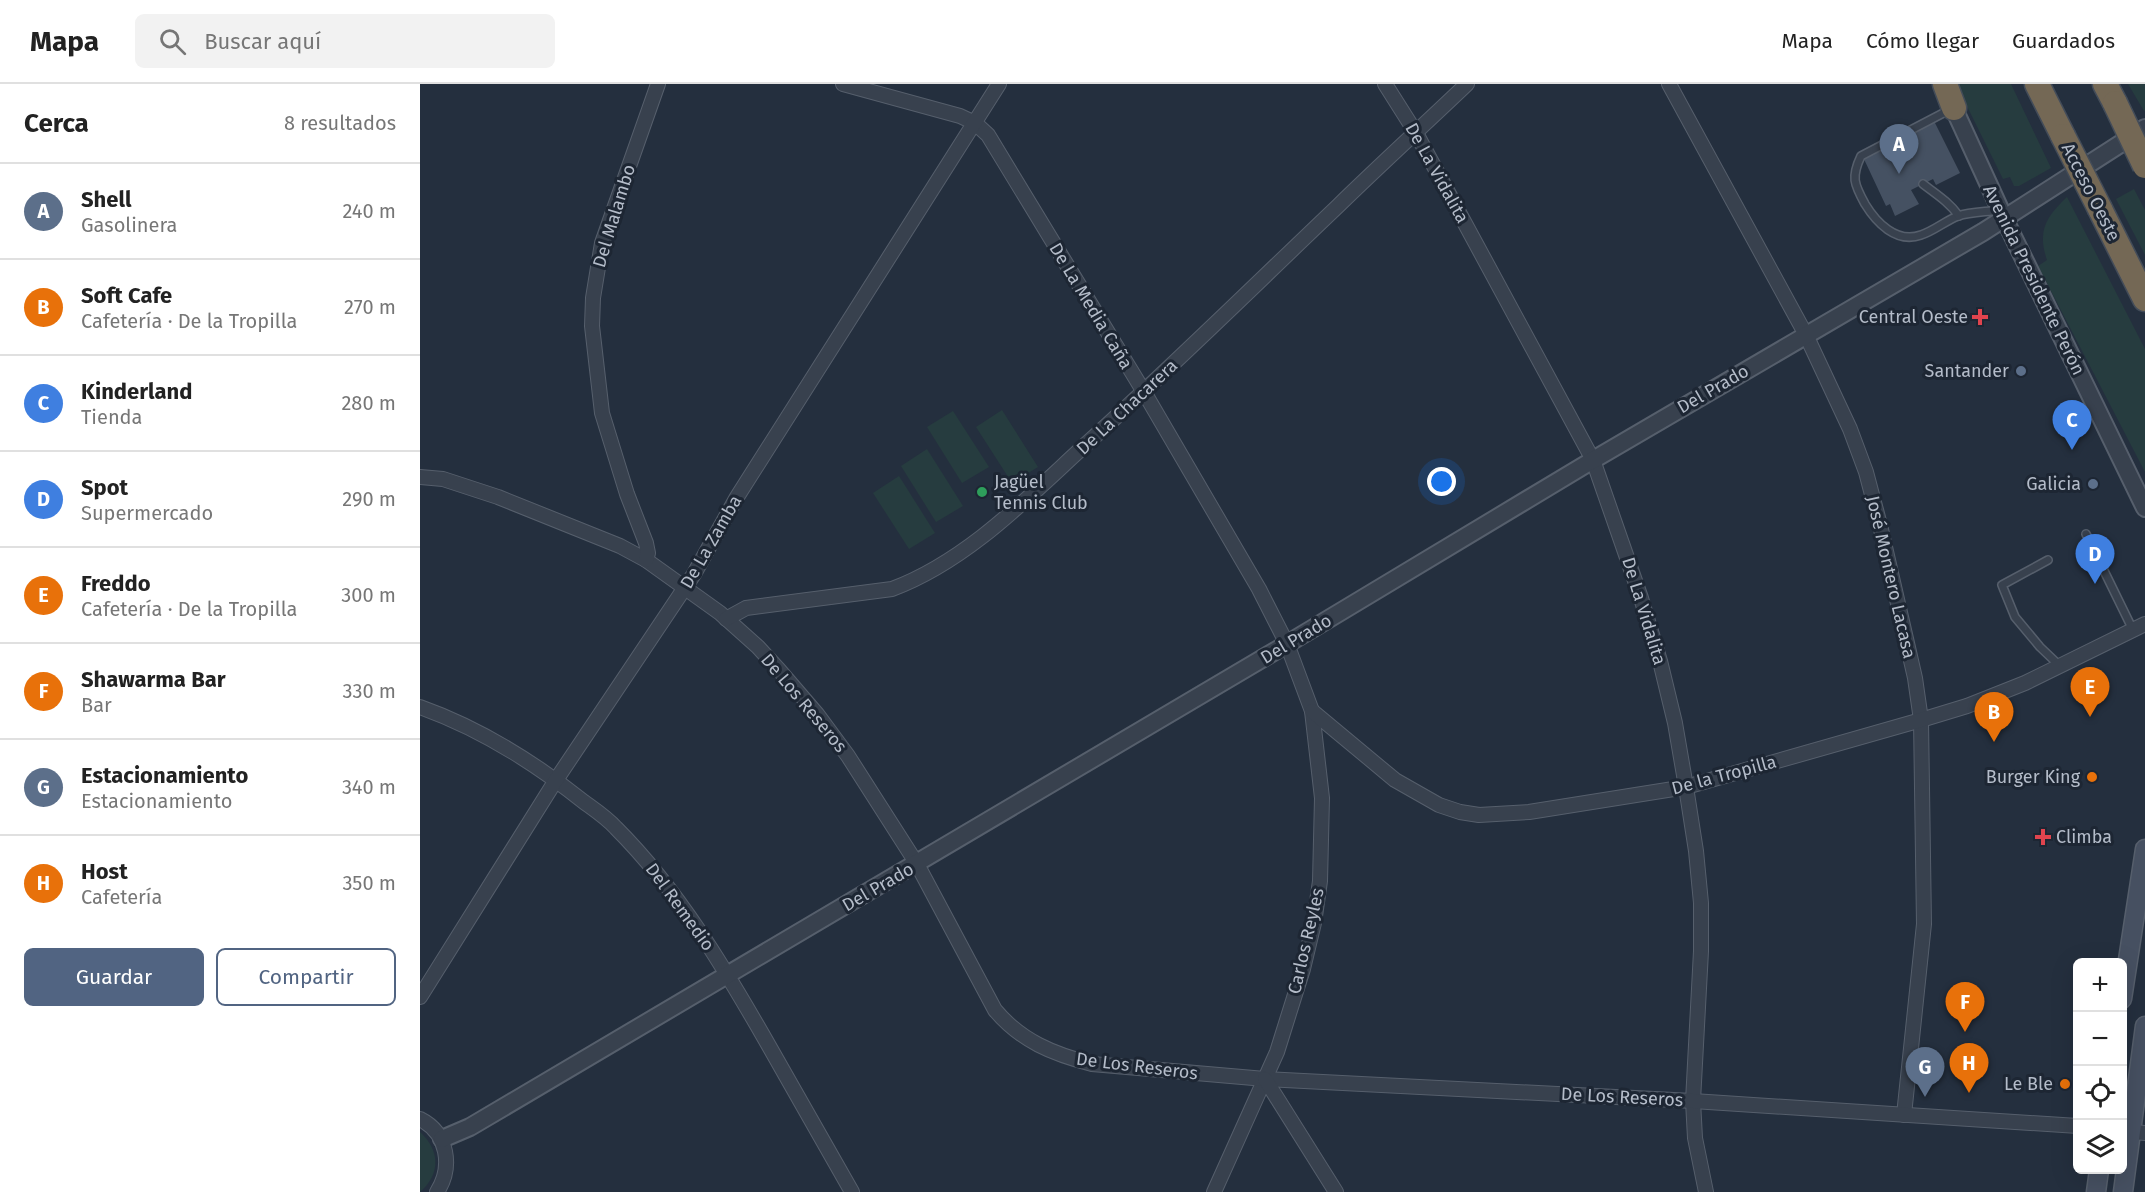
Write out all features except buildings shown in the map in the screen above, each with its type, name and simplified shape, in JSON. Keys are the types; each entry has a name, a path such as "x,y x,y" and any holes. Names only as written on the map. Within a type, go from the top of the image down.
{"highway":[{"path":"1943,84 1954,108"},
{"name":"Acceso Oeste","path":"2037,84 2145,299"},
{"path":"2110,94 2145,166"}],"main road":[{"path":"2127,966 2145,849"},
{"path":"2123,1192 2133,1132 2145,1026"},
{"path":"2096,1192 2098,1174"}],"street":[{"name":"Del Malambo","path":"646,560 648,553 646,543 627,495 602,413 592,326 593,298 602,243 658,84"},
{"name":"De La Media Caña","path":"843,84 960,116 975,123 988,135 1144,392 1259,589 1287,644"},
{"name":"De La Zamba","path":"420,997 556,780 685,588 737,497 999,84"},
{"name":"De La Vidalita","path":"1385,84 1416,133 1593,460 1657,651 1675,723 1696,851 1701,903 1701,951 1693,1101 1695,1138 1706,1192"},
{"name":"De La Chacarera","path":"726,619 746,608 892,589 915,581 938,568 1014,509 1144,392 1467,84"},
{"name":"José Montero Lacasa","path":"1669,84 1806,335 1850,429 1866,472 1912,667 1921,720 1924,924 1904,1115"},
{"name":"Avenida Presidente Perón","path":"1954,108 2002,214 2145,508"},
{"name":"Del Prado","path":"442,1139 470,1127 1287,644 1593,460 1983,232 2002,214 2145,128"},
{"name":"De Los Reseros","path":"420,477 443,479 498,497 620,546 646,560 726,619 780,671 817,714 848,756 916,864 995,1010 1025,1039 1065,1057 1092,1064 1265,1079 1693,1101 2073,1126"},
{"name":"De la Tropilla","path":"1312,711 1395,780 1439,805 1479,815 1528,812 1686,787 1921,720 1999,695 2061,667 2139,627"},
{"name":"Carlos Reyles","path":"1214,1192 1277,1052 1303,969 1314,923 1320,881 1322,798 1312,711 1287,644"},
{"name":"Del Remedio","path":"420,707 443,715 474,731 520,756 556,780 614,826 648,862 695,924 728,975 852,1192"},
{"path":"1265,1079 1336,1192"},
{"path":"420,1119 434,1128 442,1139 446,1152 447,1166 438,1192"}],"lane":[{"path":"1954,108 1860,156 1855,168 1855,185 1874,218 1887,230 1902,236 1919,236 1959,216 2002,214"},
{"path":"1898,136 1905,149"},
{"path":"1923,184 1941,196 1959,216"},
{"path":"2086,534 2139,627"},
{"path":"2048,560 2002,585 2015,617 2040,647 2061,667"}],"green space":[{"path":"1956,84 2011,84 2051,168 2019,186 2014,186 2010,177 2003,179"},
{"path":"2128,84 2145,84 2144,111"},
{"path":"2134,189 2145,210 2145,255 2116,199"},
{"path":"2067,197 2145,349 2145,472 2038,266 2047,260 2043,241 2045,225"},
{"path":"1002,410 1038,467 1012,483 976,427"},
{"path":"953,411 989,467 962,483 927,427"},
{"path":"927,449 963,506 936,522 901,466"},
{"path":"899,476 935,533 909,549 873,493"},
{"path":"420,1132 431,1146 435,1170 432,1178 420,1192"}],"place":[{"name":"Shell","path":"1899,174"},
{"name":"Central Oeste","path":"1980,317"},
{"name":"Santander","path":"2021,371"},
{"name":"Kinderland","path":"2072,450"},
{"name":"Galicia","path":"2093,484"},
{"name":"Jagüel Tennis Club","path":"982,492"},
{"name":"Spot","path":"2095,584"},
{"name":"Freddo","path":"2090,717"},
{"name":"Soft Cafe","path":"1994,742"},
{"name":"Burger King","path":"2092,777"},
{"name":"Climba","path":"2043,837"},
{"name":"Shawarma Bar","path":"1965,1032"},
{"name":"Le Ble","path":"2065,1084"},
{"name":"Host","path":"1969,1093"},
{"name":"Estacionamiento","path":"1925,1097"}]}
